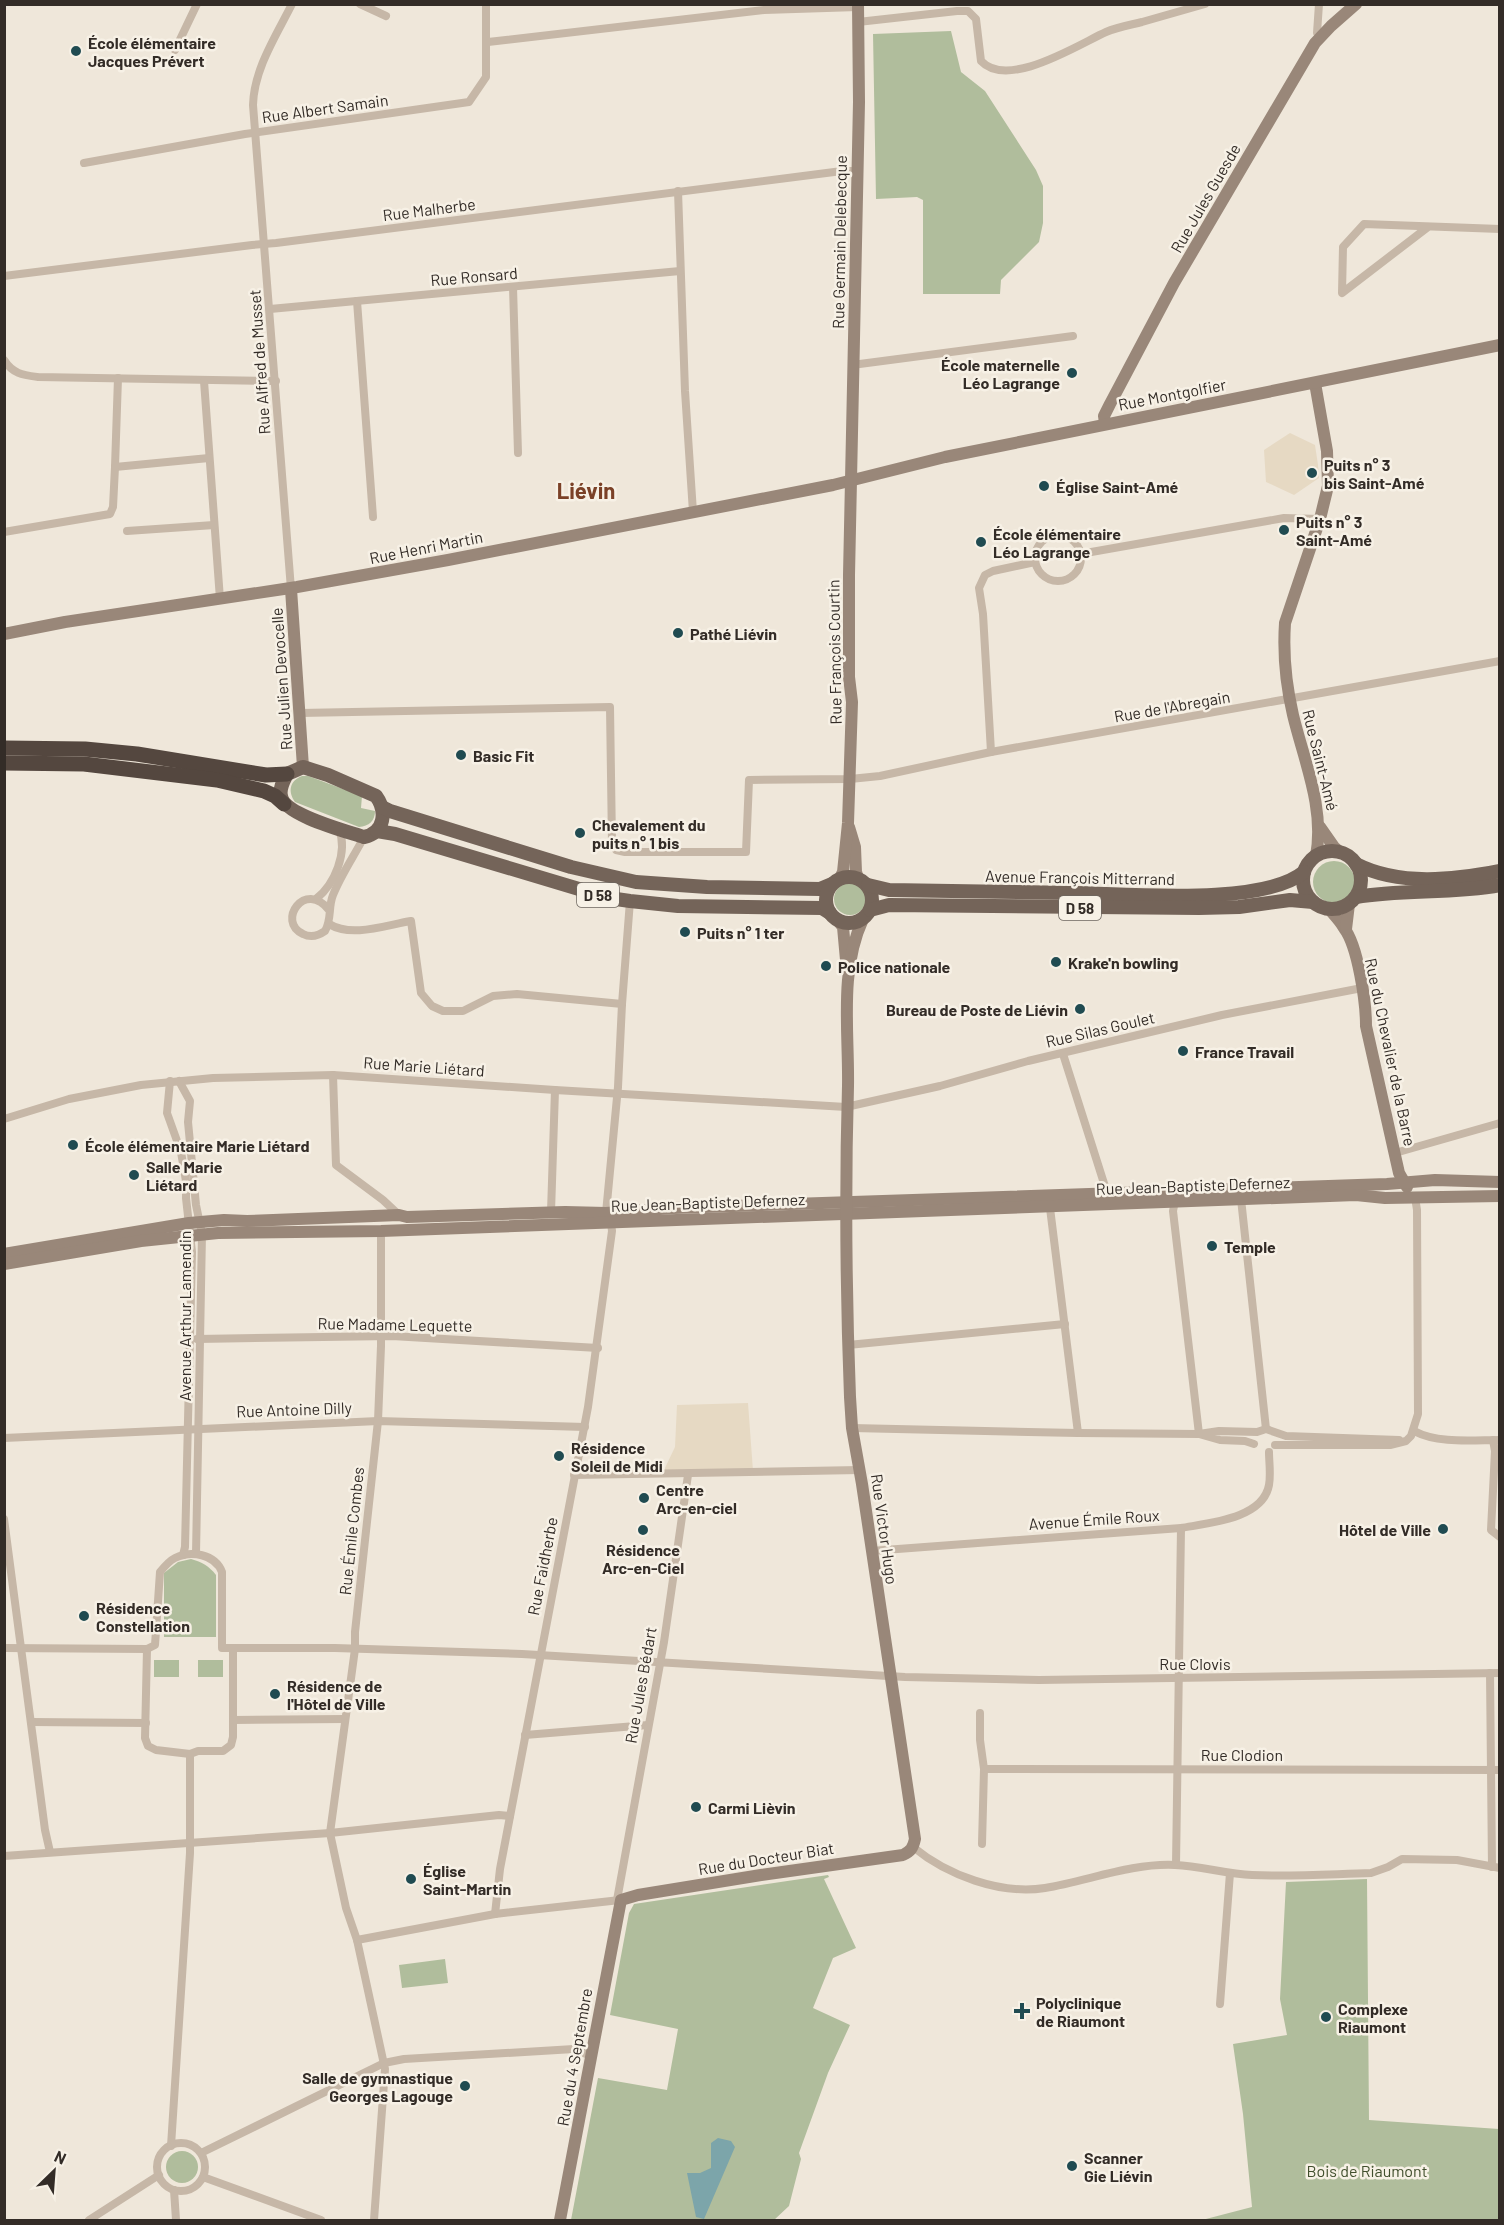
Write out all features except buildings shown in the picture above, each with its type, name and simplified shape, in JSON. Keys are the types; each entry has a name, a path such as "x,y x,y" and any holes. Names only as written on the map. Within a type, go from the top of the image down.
{"highway":[{"path":"4,748 85,749 137,754 266,775 287,774"},
{"path":"4,763 84,764 217,780 264,791 275,796 284,804"}],"main road":[{"path":"303,767 328,774 376,796 382,807 383,821 370,834 339,829 309,818 284,804 280,788 287,774 303,767"},
{"name":"D 58","path":"382,807 561,864 607,877 636,882 730,888 820,889 836,881"},
{"name":"D 58","path":"370,834 395,834 609,898 678,906 822,908 834,917"},
{"path":"1500,871 1440,878 1390,877 1372,872 1341,853 1328,852 1317,856 1307,866 1303,885 1312,902 1329,909 1342,908 1352,901 1396,893 1445,892 1500,885"},
{"path":"1352,901 1361,883 1356,864"},
{"name":"Avenue François Mitterrand","path":"863,882 889,890 1177,895 1239,892 1271,887 1286,884 1304,872"},
{"path":"849,876 863,882 872,893 873,902 866,915 851,923 834,917 826,898 836,881 849,876"},
{"name":"Avenue François Mitterrand","path":"866,915 889,905 1199,908 1290,900 1312,902"}],"street":[{"path":"175,50 197,4"},
{"name":"Rue Alfred de Musset","path":"291,589 253,90 292,4"},
{"path":"360,4 386,16"},
{"name":"Rue Albert Samain","path":"84,163 255,134 469,102 486,77 488,42 486,4"},
{"path":"858,22 957,8 968,11 976,19 981,61 996,69 1014,69 1027,68 1050,59 1107,32 1205,4"},
{"path":"1319,4 1316,28 1317,33 1321,36"},
{"name":"Rue Jules Guesde","path":"1105,423 1104,416 1174,283 1321,36 1356,4"},
{"path":"488,42 764,10 858,6"},
{"name":"Rue Germain Delebecque","path":"852,481 858,6"},
{"name":"Rue Malherbe","path":"4,276 678,195 842,171 857,171"},
{"path":"678,195 685,403 693,512"},
{"path":"1428,226 1342,293 1343,247 1364,224 1428,226 1500,229"},
{"name":"Rue Ronsard","path":"270,309 680,271"},
{"path":"513,287 518,453"},
{"path":"357,301 373,517"},
{"path":"852,365 1073,336"},
{"name":"Rue Montgolfier","path":"852,481 945,457 1105,423 1500,345"},
{"path":"4,360 10,369 24,375 38,377 276,381"},
{"path":"4,532 110,514 113,507 118,378"},
{"path":"204,381 220,598"},
{"name":"Rue Saint-Amé","path":"1315,383 1328,451 1328,486 1320,519 1285,623 1284,649 1289,700 1320,827"},
{"path":"115,467 209,458"},
{"name":"Rue Henri Martin","path":"4,634 65,622 291,589 852,481"},
{"name":"Rue François Courtin","path":"848,823 852,702 849,632 852,481"},
{"path":"1080,554 1284,518 1320,519"},
{"path":"127,531 214,525"},
{"path":"1054,534 1064,534 1073,538 1080,554 1081,567 1074,577 1062,582 1050,580 1040,573 1035,562 1038,544 1054,534"},
{"path":"991,752 983,614 979,588 985,575 993,571 1035,562"},
{"name":"Rue Julien Devocelle","path":"291,589 303,767"},
{"name":"Rue de l'Abregain","path":"300,713 610,707 612,843 616,850 625,852 746,852 748,780 850,779 880,776 991,752 1500,661"},
{"path":"836,881 843,872 848,823"},
{"path":"848,823 855,847 856,872 863,882"},
{"path":"1320,827 1341,853"},
{"path":"1317,856 1320,827"},
{"path":"339,829 343,838 342,851 332,880 323,894 316,899 298,903 294,910 293,923 299,932 312,937 325,931 329,924 328,910 333,894 370,834"},
{"path":"316,899 328,910"},
{"name":"Rue Faidherbe","path":"495,1914 500,1869 585,1427 598,1348 630,901"},
{"path":"1346,929 1352,901"},
{"path":"1329,909 1346,929"},
{"path":"848,986 855,939 866,915"},
{"path":"834,917 843,927 848,986 847,1208"},
{"path":"329,924 337,930 349,932 411,921 421,993 432,1006 443,1011 463,1011 493,996 518,994 622,1004"},
{"name":"Rue du Chevalier de la Barre","path":"1346,929 1352,944 1366,1006 1366,1026 1402,1183"},
{"name":"Rue Silas Goulet","path":"846,1107 940,1086 1222,1015 1362,988"},
{"path":"1063,1054 1110,1205"},
{"path":"333,1075 336,1166 384,1200 399,1215"},
{"name":"Rue Marie Liétard","path":"4,1119 69,1099 174,1081 333,1075 846,1107"},
{"path":"174,1081 167,1113 181,1152 185,1187 195,1228"},
{"name":"Avenue Arthur Lamendin","path":"174,1081 184,1088 190,1101 188,1122 195,1228 193,1429 195,1554"},
{"path":"551,1212 555,1090"},
{"path":"1395,1153 1500,1123"},
{"name":"Rue Jean-Baptiste Defernez","path":"4,1254 195,1228 399,1215 551,1212 609,1218 847,1208 1107,1192 1435,1180 1500,1182"},
{"path":"1266,1432 1254,1438 1254,1444 1258,1450 1272,1449 1287,1444 1390,1445 1406,1440 1414,1431 1419,1414 1417,1210 1415,1197 1402,1183"},
{"name":"Rue Jean-Baptiste Defernez","path":"847,1208 1050,1208 1356,1195 1385,1198 1500,1196"},
{"path":"1241,1199 1266,1432 1276,1441 1272,1449"},
{"path":"1175,1201 1173,1211 1199,1434"},
{"name":"Rue Victor Hugo","path":"847,1208 848,1344 852,1428 915,1839 913,1847"},
{"path":"1050,1208 1078,1434"},
{"name":"Rue Jean-Baptiste Defernez","path":"4,1264 195,1228 381,1231 598,1222 609,1218"},
{"name":"Rue Émile Combes","path":"374,2220 385,2080 384,2063 357,1940 346,1908 330,1833 356,1649 355,1632 378,1421 381,1231"},
{"path":"848,1344 1065,1324"},
{"name":"Rue Madame Lequette","path":"195,1339 380,1336 598,1348"},
{"name":"Rue Antoine Dilly","path":"4,1438 378,1421 585,1427"},
{"path":"852,1428 1078,1434 1266,1432 1286,1436 1406,1440"},
{"path":"183,1555 193,1429"},
{"path":"1414,1431 1430,1437 1496,1440 1491,1530 1499,1537"},
{"path":"1199,1434 1220,1440 1245,1441 1254,1444"},
{"name":"Avenue Émile Roux","path":"872,1551 1181,1528 1216,1522 1253,1509 1260,1503 1269,1486 1272,1449"},
{"path":"574,1476 860,1470"},
{"name":"Rue Jules Bédart","path":"619,1900 661,1661 688,1475"},
{"path":"4,1519 45,1830 50,1852"},
{"path":"1176,1865 1181,1528"},
{"path":"195,1554 211,1557 222,1572 222,1648 233,1648 233,1737 231,1745 223,1751 198,1751 190,1754 156,1750 148,1746 145,1738 151,1647 160,1572 172,1560 183,1555 195,1554"},
{"path":"4,1648 151,1647"},
{"name":"Rue Clovis","path":"233,1648 356,1649 540,1655 891,1676 1039,1680 1495,1673"},
{"path":"913,1847 952,1873 1019,1889 1043,1888 1134,1869 1176,1865 1230,1874 1253,1875 1371,1873 1402,1859 1457,1860 1496,1868 1495,1673"},
{"path":"980,1713 980,1740 984,1769 982,1844"},
{"path":"233,1720 345,1719"},
{"path":"32,1722 146,1723"},
{"path":"525,1735 648,1725"},
{"path":"171,2146 190,1853 188,1842 190,1754"},
{"name":"Rue Clodion","path":"984,1769 1496,1770"},
{"path":"4,1856 330,1833 499,1815 510,1816"},
{"name":"Rue du Docteur Biat","path":"619,1900 750,1876 903,1855 910,1852 913,1847"},
{"path":"1220,2004 1230,1874"},
{"path":"357,1940 495,1914 619,1900"},
{"name":"Rue du 4 Septembre","path":"560,2220 619,1900"},
{"path":"577,2049 595,2037"},
{"path":"201,2153 384,2063 404,2059 577,2049 591,2056"},
{"path":"190,2145 201,2153 205,2169 200,2183 188,2190 174,2190 162,2181 158,2161 171,2146 190,2145"},
{"path":"89,2220 159,2175"},
{"path":"203,2177 321,2220"},
{"path":"174,2190 176,2220"}],"green space":[{"path":"951,31 961,72 985,91 1036,170 1043,186 1043,223 1039,242 1001,280 1000,294 923,294 923,200 917,197 876,199 873,34"},
{"path":"302,776 308,776 362,796 361,808 375,811 373,820 359,827 295,802 291,794 291,787 294,781"},
{"path":"1334,861 1349,867 1355,882 1349,897 1334,903 1319,897 1313,882 1319,867"},
{"path":"850,883 862,887 866,899 862,911 850,915 838,911 834,899 838,887"},
{"path":"191,1559 205,1565 216,1575 216,1637 164,1637 164,1573 178,1562"},
{"path":"154,1660 179,1660 179,1677 154,1677"},
{"path":"198,1660 223,1660 223,1677 198,1677"},
{"path":"828,1875 829,1877 824,1879 856,1948 833,1958 813,2008 850,2025 828,2073 799,2153 801,2159 789,2206 774,2220 571,2220 598,2078 667,2090 678,2029 610,2015 629,1913 634,1904"},
{"name":"Bois de Riaumont","path":"1367,1879 1369,2120 1499,2129 1499,2220 1202,2220 1252,2207 1243,2114 1233,2044 1287,2035 1280,1999 1286,1882"},
{"path":"445,1959 448,1983 402,1988 399,1965"},
{"path":"182,2151 194,2155 198,2167 194,2179 182,2183 170,2179 166,2167 170,2155"}],"shaded area":[{"path":"1290,433 1315,445 1319,478 1294,495 1266,482 1264,450"},
{"path":"748,1403 753,1471 664,1475 675,1447 677,1405"}],"water":[{"path":"718,2138 731,2141 735,2147 704,2219 696,2217 687,2173 700,2173 711,2168 711,2143"}],"place":[{"name":"École élémentaire Jacques Prévert","path":"76,51"},
{"name":"École maternelle Léo Lagrange","path":"1072,373"},
{"name":"Puits n° 3 bis Saint-Amé","path":"1312,473"},
{"name":"Église Saint-Amé","path":"1044,486"},
{"name":"Puits n° 3 Saint-Amé","path":"1284,530"},
{"name":"École élémentaire Léo Lagrange","path":"981,542"},
{"name":"Pathé Liévin","path":"678,633"},
{"name":"Basic Fit","path":"461,755"},
{"name":"Chevalement du puits n° 1 bis","path":"580,833"},
{"name":"Puits n° 1 ter","path":"685,932"},
{"name":"Krake'n bowling","path":"1056,962"},
{"name":"Police nationale","path":"826,966"},
{"name":"Bureau de Poste de Liévin","path":"1080,1009"},
{"name":"France Travail","path":"1183,1051"},
{"name":"École élémentaire Marie Liétard","path":"73,1145"},
{"name":"Salle Marie Liétard","path":"134,1175"},
{"name":"Temple","path":"1212,1246"},
{"name":"Résidence Soleil de Midi","path":"559,1456"},
{"name":"Centre Arc-en-ciel","path":"644,1498"},
{"name":"Hôtel de Ville","path":"1443,1529"},
{"name":"Résidence Arc-en-Ciel","path":"643,1530"},
{"name":"Résidence Constellation","path":"84,1616"},
{"name":"Résidence de l'Hôtel de Ville","path":"275,1694"},
{"name":"Carmi Lièvin","path":"696,1807"},
{"name":"Église Saint-Martin","path":"411,1879"},
{"name":"Polyclinique de Riaumont","path":"1022,2011"},
{"name":"Complexe Riaumont","path":"1326,2017"},
{"name":"Salle de gymnastique Georges Lagouge","path":"465,2086"},
{"name":"Scanner Gie Liévin","path":"1072,2166"}],"district":[{"name":"Liévin","path":"586,490"}]}
